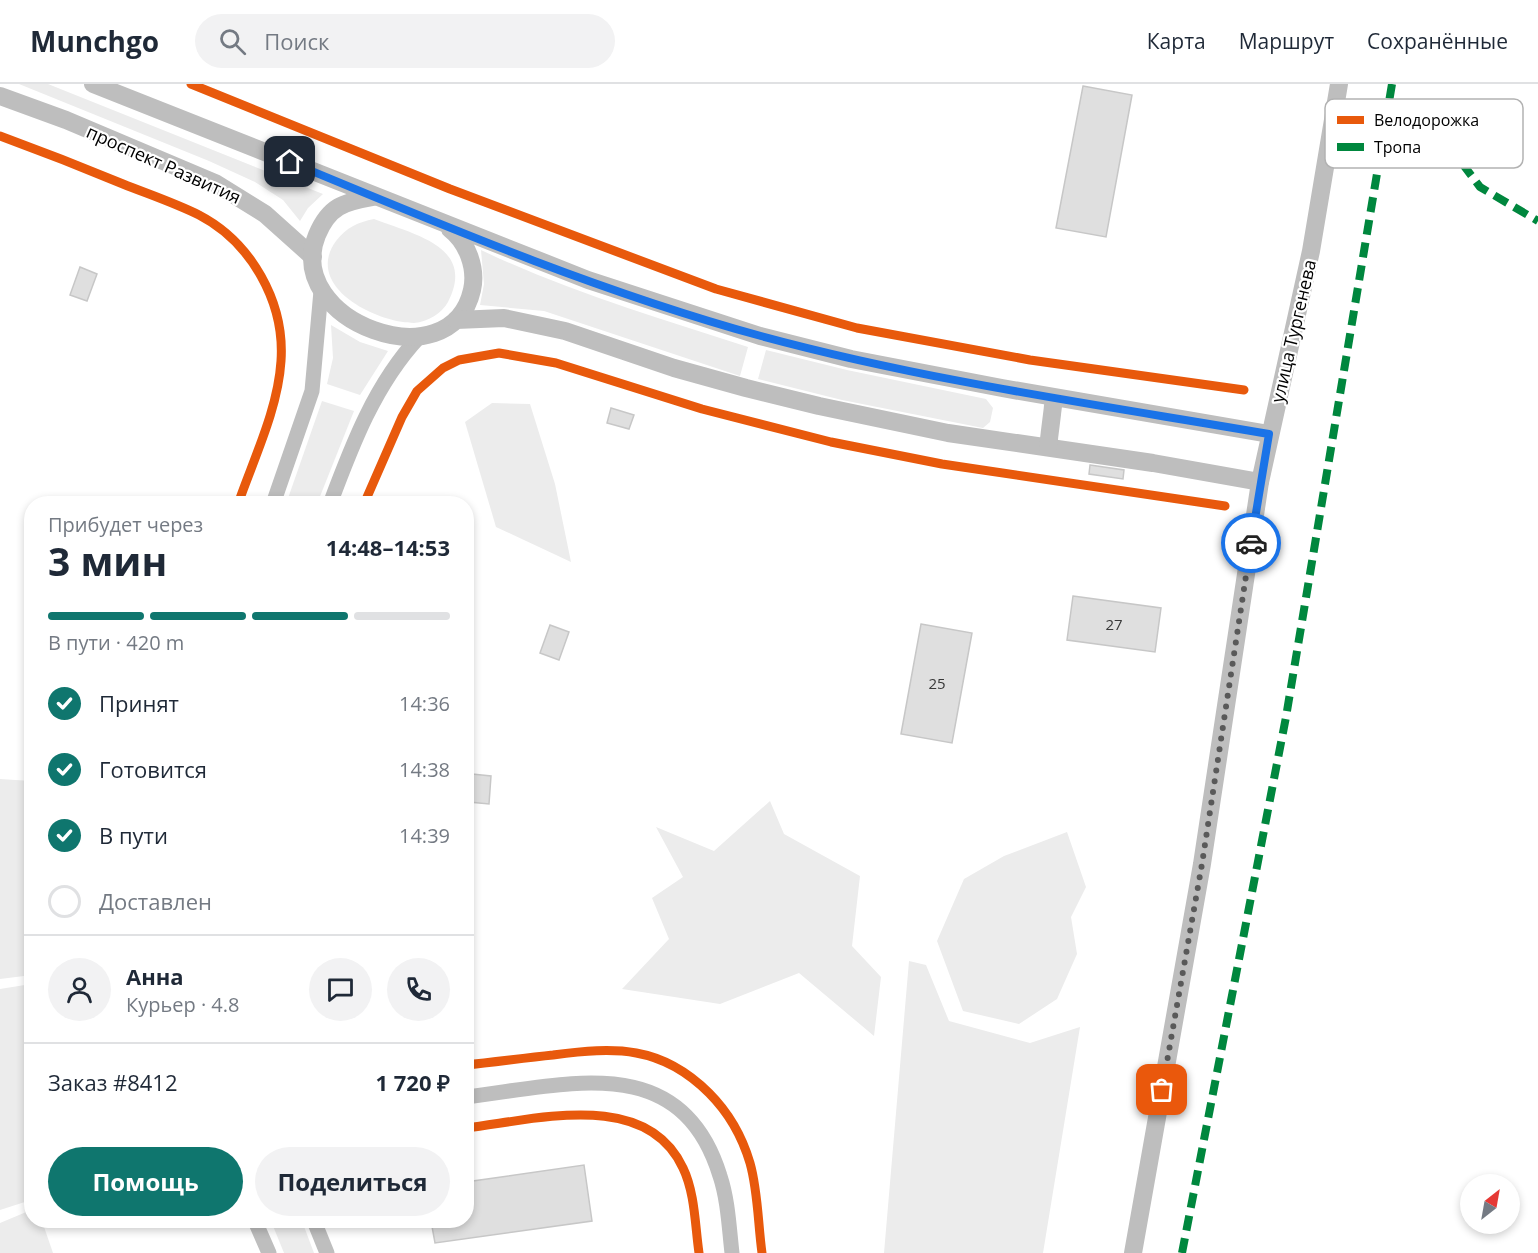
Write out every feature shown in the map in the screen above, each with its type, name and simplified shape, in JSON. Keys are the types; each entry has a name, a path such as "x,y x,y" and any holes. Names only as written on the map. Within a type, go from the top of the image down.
{"street":[{"path":"93,84 588,280 760,336 851,359 1054,398 1269,434"},
{"name":"улица Тургенева","path":"1336,99 1339,84"},
{"name":"проспект Развития","path":"0,96 66,120 215,183 265,214 313,257"},
{"name":"улица Тургенева","path":"1133,1253 1202,864 1260,482 1311,251 1325,168"},
{"path":"276,496 312,391 321,291 313,257 316,238 324,220 343,202 373,196"},
{"path":"321,291 340,312 367,327 390,335 419,338 443,331 456,320 470,299 473,284 471,265 461,237 441,223"},
{"path":"456,320 504,318 565,331 674,368 819,406 948,433 1260,482"},
{"path":"333,496 370,407 401,356 419,338"},
{"path":"1048,447 1054,398"},
{"path":"474,1096 586,1083 622,1083 650,1091 671,1101 699,1128 712,1153 725,1196 732,1253"},
{"path":"258,1228 269,1253"},
{"path":"317,1228 327,1253"}],"shaded area":[{"path":"19,84 48,84 323,194 308,208 300,221 283,200 255,182"},
{"path":"374,219 422,237 447,255 454,268 455,283 448,302 434,316 414,323 382,317 364,309 336,287 329,273 328,258 336,241 353,226"},
{"path":"481,250 580,291 748,347 740,376 544,311 480,305 484,284"},
{"path":"331,325 360,342 388,351 360,395 327,384 333,358"},
{"path":"766,350 847,370 986,399 993,408 990,422 983,428 842,400 758,379"},
{"path":"322,401 354,411 320,496 289,496"},
{"path":"492,403 530,404 555,484 571,562 496,527 465,422"},
{"path":"0,779 24,781 24,976 0,979"},
{"path":"770,801 784,834 860,876 852,946 881,977 874,1036 799,973 720,1004 622,989 669,939 652,898 683,877 656,827 714,851"},
{"path":"1067,832 1086,887 1071,917 1077,954 1057,999 1019,1024 963,1011 937,941 964,879 1004,856"},
{"path":"909,961 926,965 949,1021 1030,1043 1080,1027 1043,1253 884,1253"},
{"path":"24,985 24,1202 0,1210 0,989"},
{"path":"24,1213 24,1228 44,1228 53,1253 0,1253 0,1223"},
{"path":"274,1228 305,1228 314,1253 284,1253"}],"building":[{"path":"1083,86 1132,95 1106,237 1056,228"},
{"path":"80,267 97,274 87,301 70,295"},
{"path":"611,408 634,415 629,429 607,423"},
{"path":"1090,465 1124,470 1123,479 1089,474"},
{"path":"1073,596 1161,608 1155,652 1067,640"},
{"path":"921,624 972,633 952,743 901,734"},
{"path":"550,625 569,632 559,660 540,653"},
{"path":"474,774 491,776 489,804 474,802"},
{"path":"584,1165 592,1221 435,1243 432,1228 474,1228 474,1181"}],"marked path":[{"path":"1389,99 1392,84"},
{"path":"1182,1253 1286,717 1378,168"},
{"path":"1466,168 1480,187 1538,221"}],"cycle path":[{"path":"191,84 450,189 716,289 857,328 1030,360 1244,390"},
{"path":"0,136 199,215 218,227 249,258 271,296 281,339 281,361 270,415 241,496"},
{"path":"367,496 402,417 417,391 443,368 459,360 499,353 556,363 702,409 831,442 942,464 1225,506"},
{"path":"474,1064 576,1052 617,1051 655,1058 691,1077 709,1093 728,1116 747,1153 753,1174 762,1253"},
{"path":"474,1127 555,1116 587,1115 616,1118 643,1127 666,1143 683,1168 692,1198 699,1253"}],"way so far":[{"path":"1162,1090 1202,864 1251,543"}],"route":[{"path":"290,162 383,201 588,280 760,336 851,359 980,384 1269,434 1251,543"}]}
